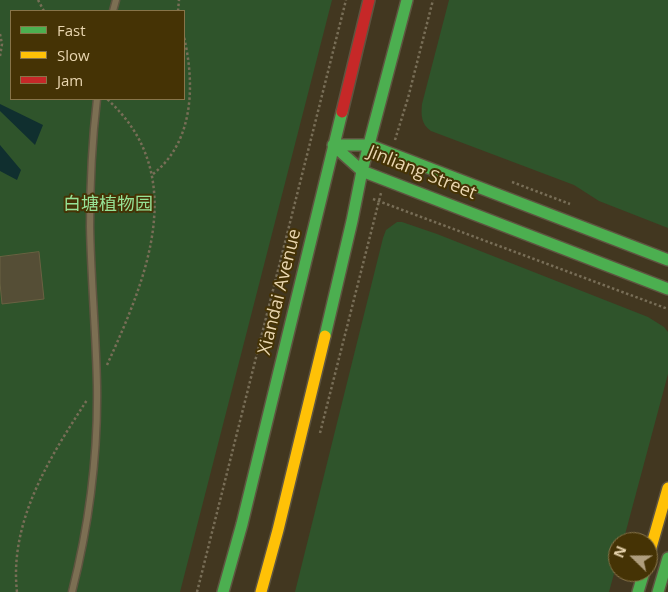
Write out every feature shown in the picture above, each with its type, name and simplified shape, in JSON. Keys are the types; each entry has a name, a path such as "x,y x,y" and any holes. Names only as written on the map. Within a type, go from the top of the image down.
{"main road":[{"name":"Xiandai Avenue","path":"223,592 242,524 369,0"},
{"path":"261,592 278,530 362,171 407,0"},
{"name":"Jinliang Street","path":"333,145 369,144 668,260"},
{"name":"Jinliang Street","path":"333,145 362,171 668,288"},
{"path":"655,532 668,488"},
{"path":"658,592 668,558"}],"lane":[{"path":"72,592 86,524 95,454 97,384 90,218 92,157 97,100"}],"path":[{"path":"197,592 346,0"},
{"path":"391,153 408,98 433,0"},
{"path":"0,34 2,44 0,56"},
{"path":"152,174 162,166 180,138 188,111 190,77 185,44"},
{"path":"319,438 384,178"},
{"path":"358,194 668,309"}],"green space":[{"name":"白塘植物园","path":"0,0 332,0 180,592 0,592"},
{"path":"449,0 668,0 668,228 599,201 574,185 431,131 425,125 422,119 422,104"},
{"path":"397,222 402,222 437,234 648,317 664,327 668,332 668,374 626,532 608,532 608,582 612,582 609,592 295,592 386,230"}],"water":[{"path":"0,104 43,125 35,145 0,111"},
{"path":"0,145 21,170 17,180 0,171"}],"building":[{"path":"39,252 44,299 2,304 0,257"}],"traffic: fast":[{"path":"325,336 362,171 407,0"},
{"path":"223,592 242,524 342,112"},
{"path":"333,145 362,171 668,289"},
{"path":"333,145 369,145 668,260"},
{"path":"658,592 668,558"},
{"path":"638,592 641,582"}],"traffic: slow":[{"path":"261,592 325,336"},
{"path":"655,532 668,488"}],"traffic: jam":[{"path":"342,112 369,0"}]}
